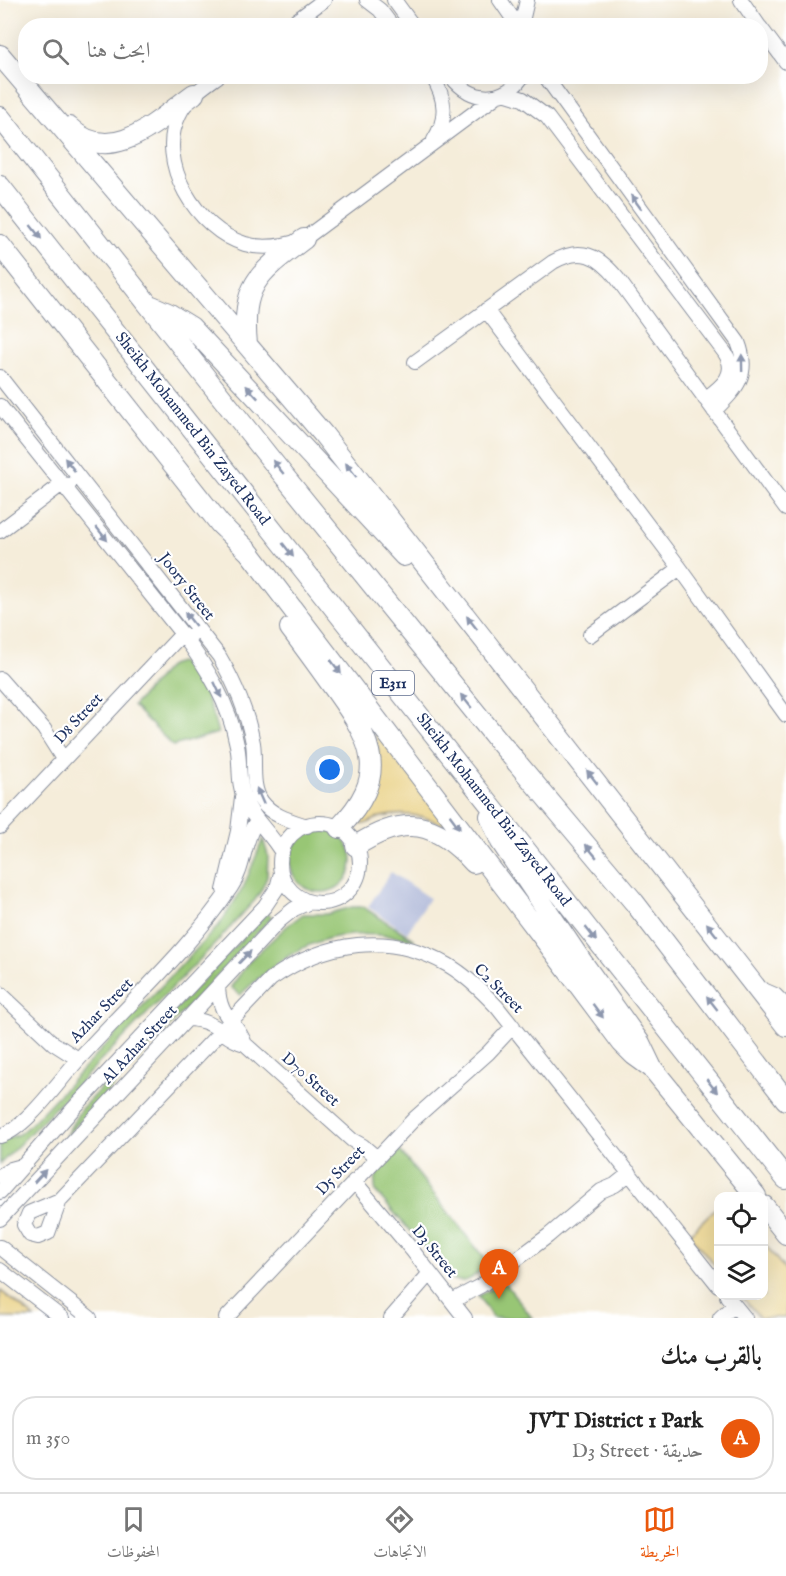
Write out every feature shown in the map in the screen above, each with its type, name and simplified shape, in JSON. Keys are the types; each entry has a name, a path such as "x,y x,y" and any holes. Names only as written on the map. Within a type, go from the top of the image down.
{"highway":[{"path":"3,59 18,74"},
{"path":"3,59 18,77"},
{"path":"24,84 323,434 758,987 782,1012 786,1026"},
{"path":"27,84 77,135 102,144 121,142 137,135 194,94"},
{"name":"E311","path":"0,117 497,739 634,902 786,1100"},
{"name":"Sheikh Mohammed Bin Zayed Road","path":"0,186 786,1179"},
{"path":"247,344 245,311 250,293 271,264 304,239"},
{"path":"0,245 220,524 249,552 622,1042 634,1055 652,1068"},
{"path":"148,304 191,327 408,561 440,583"},
{"path":"220,524 241,560 347,707 364,735 368,746 370,768 366,790 356,810 339,828"},
{"path":"487,802 493,825 501,842 640,1043 652,1068 752,1192"},
{"path":"356,846 377,832 390,828 419,827 433,831 458,846 539,932"},
{"path":"768,1211 786,1234"}],"street":[{"path":"300,18 324,0"},
{"path":"367,0 386,18"},
{"path":"394,0 407,18"},
{"path":"500,0 513,18"},
{"path":"521,18 527,0"},
{"path":"741,0 754,18"},
{"path":"768,37 786,62"},
{"path":"207,84 194,94 175,124 171,149 176,173 191,200 213,226 223,234 245,244 268,247 304,239 501,94 518,84"},
{"path":"432,145 443,124 444,108 441,92 436,84"},
{"path":"460,84 468,92 488,97 501,94 523,99 547,117 725,353 730,369 728,379 710,405"},
{"path":"550,84 738,342 744,360 741,379 731,394 710,405"},
{"path":"415,362 562,257 583,254 593,257 602,262 617,278 786,509"},
{"path":"486,310 680,568 786,715"},
{"name":"Joory Street","path":"0,376 212,647 230,676 244,711 254,755 256,788 263,804 280,816 307,826"},
{"name":"Joory Street","path":"0,406 200,657 215,684 233,728 239,756 242,792 248,807 271,835 282,853"},
{"path":"0,531 62,484 72,486 97,512 111,519"},
{"path":"590,635 680,568"},
{"path":"182,634 196,640 218,667 230,676"},
{"name":"D8 Street","path":"0,827 182,634"},
{"path":"0,679 67,755"},
{"path":"239,756 254,755"},
{"name":"Azhar Street","path":"220,900 238,831 242,792"},
{"name":"Azhar Street","path":"0,1136 23,1123 75,1063 179,955 205,923 237,876 250,833 257,820"},
{"path":"282,853 291,836 307,826 323,824 339,828 356,846"},
{"name":"Al Azhar Street","path":"0,1219 279,921 294,909 310,902 320,903 338,899 352,887 360,864 356,846"},
{"name":"Al Azhar Street","path":"0,1192 73,1109 266,906 277,888 281,873 282,853"},
{"path":"281,873 292,892 310,902"},
{"name":"C2 Street","path":"60,1200 255,993 288,966 326,950 347,945 389,945 410,949 448,965 481,991 516,1030 714,1280"},
{"name":"D70 Street","path":"218,986 225,1025 241,1035 245,1044 352,1140 363,1146 374,1161"},
{"path":"0,993 75,1063"},
{"path":"188,1019 225,1025"},
{"name":"D5 Street","path":"226,1318 427,1106 488,1053 499,1039 516,1030"},
{"path":"0,1176 11,1169 24,1166"},
{"path":"459,1310 482,1285 548,1236 601,1191 612,1176 627,1169"},
{"name":"D3 Street","path":"351,1185 366,1193 459,1310"},
{"path":"0,1247 90,1318"},
{"path":"4,1276 62,1318"},
{"path":"391,1318 433,1276"},
{"path":"720,1318 736,1310"}],"shaded area":[{"path":"391,872 429,898 407,933 368,907"}],"green space":[{"path":"179,662 193,673 199,682 218,733 173,746 133,706 170,665"},
{"path":"321,830 343,839 352,861 343,883 321,892 299,883 290,861 299,839"},
{"path":"263,839 268,855 267,877 255,900 0,1164 0,1141 19,1134 31,1124 220,924 243,888"},
{"path":"352,907 363,907 415,940 362,935 340,936 320,941 300,949 281,961 240,995 231,987 250,960 303,914 327,914"},
{"path":"267,913 272,917 65,1137 80,1110"},
{"path":"400,1151 488,1263 471,1278 457,1281 451,1278 376,1192 378,1174"},
{"path":"500,1284 506,1284 532,1318 493,1318 478,1296"}],"sand":[{"path":"372,726 457,831 430,819 401,814 359,824 359,818 372,802 378,784 377,744"},
{"path":"714,1210 714,1264 689,1234"},
{"path":"768,1248 786,1271 786,1318 760,1318 744,1300 768,1300"},
{"path":"0,1291 2,1292 35,1318 0,1318"}],"place":[{"name":"JVT District 1 Park","path":"499,1299"}]}
